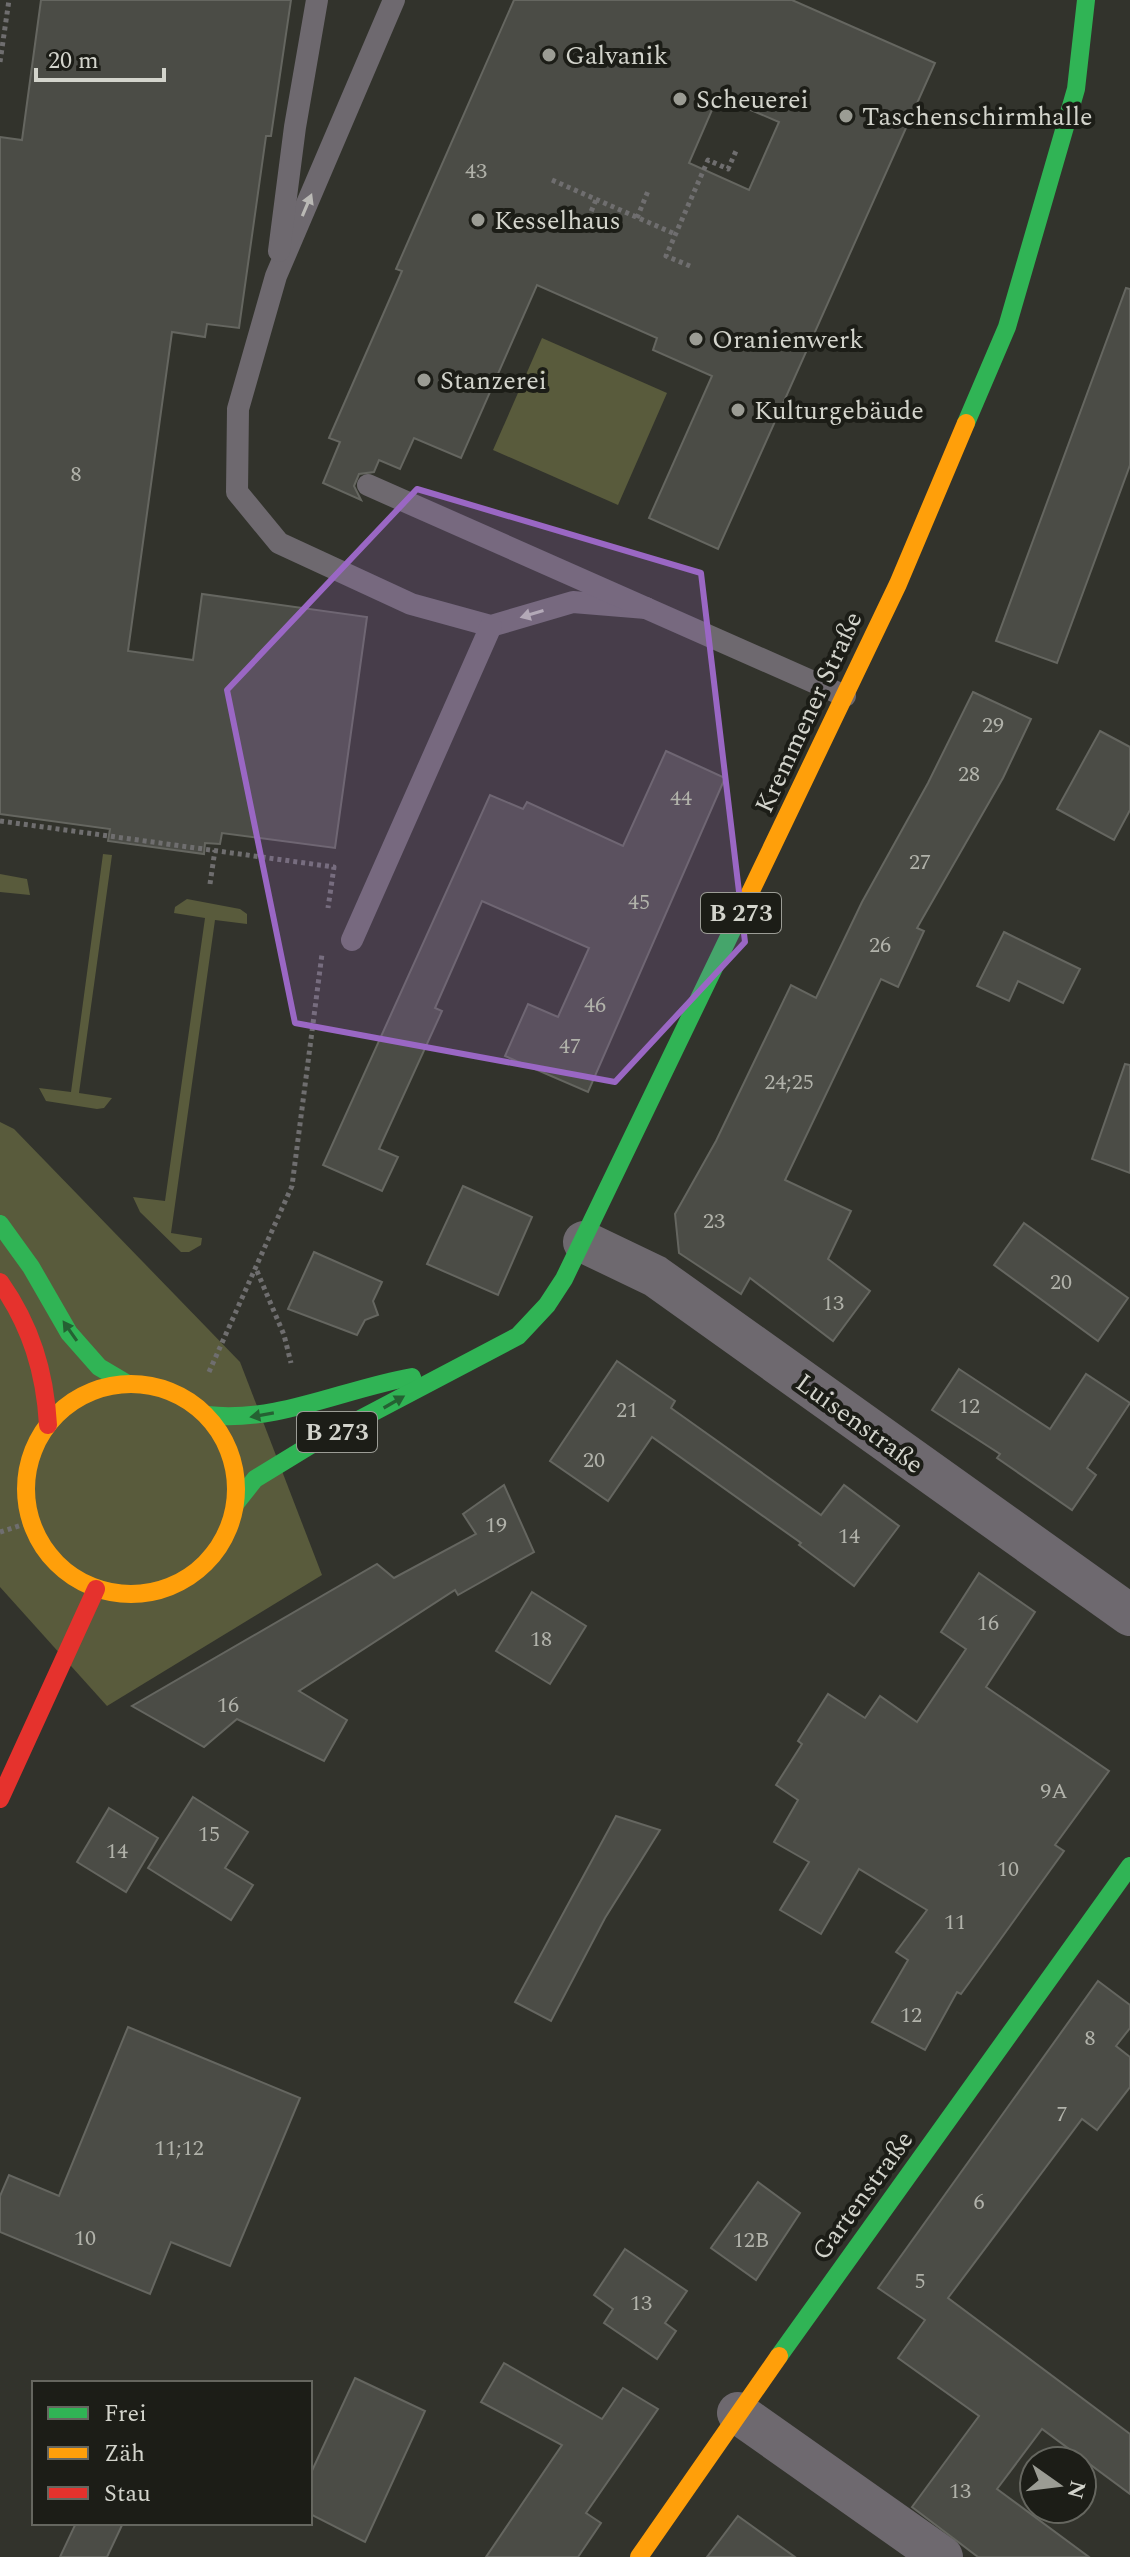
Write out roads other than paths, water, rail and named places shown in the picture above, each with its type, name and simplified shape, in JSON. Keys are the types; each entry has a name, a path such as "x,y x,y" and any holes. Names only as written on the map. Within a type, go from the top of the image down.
{"main road":[{"name":"Kremmener Straße","path":"236,1503 255,1479 446,1371 503,1345 529,1327 564,1279 898,584 1007,327 1076,89 1086,0"},
{"path":"0,1224 69,1333 99,1367 126,1383"},
{"path":"0,1282 37,1347 47,1393 48,1425"},
{"name":"Kremmener Straße","path":"201,1410 235,1420 296,1409 366,1385 446,1371"},
{"path":"126,1383 155,1386 201,1410 232,1455 236,1503 230,1527 218,1550 179,1583 138,1594 96,1589 56,1563 31,1522 26,1479 33,1450 48,1425 82,1396 126,1383"},
{"path":"0,1799 96,1589"},
{"name":"Gartenstraße","path":"639,2557 738,2413 1130,1866"}],"street":[{"name":"Luisenstraße","path":"584,1242 655,1276 1130,1615"},
{"path":"738,2413 942,2557"}],"lane":[{"path":"276,276 295,127 317,0"},
{"path":"394,0 276,276 238,409 237,492 279,543 411,604 491,626 573,602 646,608"},
{"path":"368,485 845,696"},
{"path":"352,940 491,626"}],"place":[{"name":"Galvanik","path":"549,55"},
{"name":"Scheuerei","path":"680,99"},
{"name":"Taschenschirmhalle","path":"846,116"},
{"name":"Kesselhaus","path":"478,220"},
{"name":"Oranienwerk","path":"696,339"},
{"name":"Stanzerei","path":"424,380"},
{"name":"Kulturgebäude","path":"738,410"}]}
